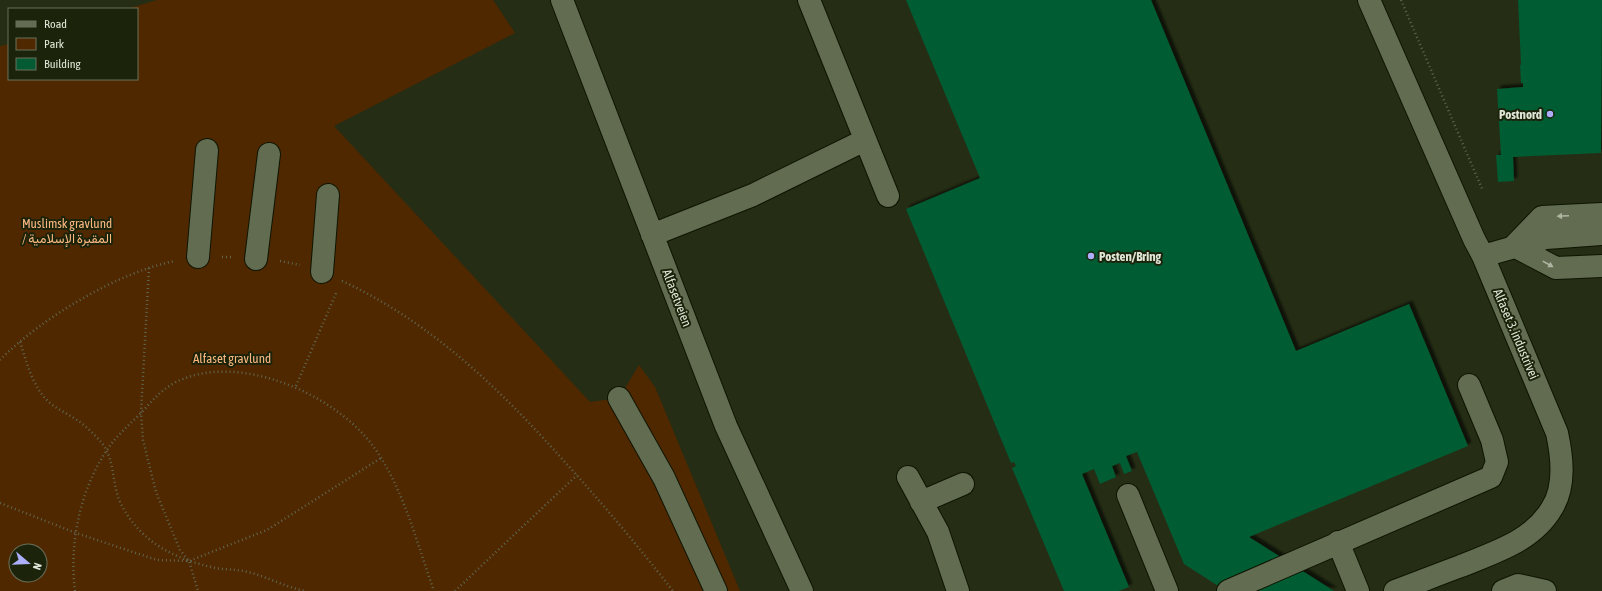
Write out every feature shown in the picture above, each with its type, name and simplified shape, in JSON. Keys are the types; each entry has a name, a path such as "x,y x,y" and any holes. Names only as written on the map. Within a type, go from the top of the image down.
{"street":[{"name":"Alfasetveien","path":"562,0 726,426 802,591"},
{"path":"808,0 888,196"},
{"name":"Alfaset 3. industrivei","path":"1370,0 1474,239 1483,256 1557,433 1561,454 1561,482 1553,507 1536,528 1516,543 1395,591"},
{"path":"652,235 752,195 865,140"},
{"path":"198,257 208,150"},
{"path":"256,259 269,154"},
{"path":"322,272 328,195"},
{"path":"1514,246 1542,217 1602,214"},
{"path":"1483,256 1546,238 1602,234"},
{"path":"1514,246 1556,268 1602,266"},
{"path":"1228,591 1338,542 1491,477 1497,462 1492,440 1469,385"},
{"path":"619,398 664,478 716,591"},
{"path":"908,477 938,532 958,591"},
{"path":"921,502 963,484"},
{"path":"1128,495 1167,591"},
{"path":"1338,542 1358,591"},
{"path":"1503,591 1518,585 1545,591"}],"path":[{"path":"1401,0 1483,191"},
{"path":"0,360 20,342 74,303 163,263 198,257 256,259 305,266 322,272"},
{"path":"149,268 141,412 143,440 156,492 180,550 190,561 198,591"},
{"path":"296,386 341,280 394,309 452,349 492,385 536,429 577,475 630,536 673,591"},
{"path":"20,342 34,380 50,403 78,420 107,450 113,465 117,491 129,516 152,543 162,550 190,561 217,568 238,569 256,574 290,588 305,591"},
{"path":"75,591 74,559 76,533 88,489 107,450 122,431 156,395 176,382 197,375 219,372 246,374 296,386 329,405 369,441 381,458 398,491 434,591"},
{"path":"0,503 76,533 157,560 190,561 267,530 381,458"},
{"path":"455,591 577,475"}],"green space":[{"name":"Alfaset gravlund","path":"157,0 493,0 515,33 334,126 590,402 619,398 639,365 655,387 740,591 0,591 0,46 8,44 8,80 138,80 138,8 130,8"}],"building":[{"name":"Posten/Bring","path":"906,0 1151,0 1296,351 1409,304 1468,446 1249,537 1334,591 1226,591 1184,564 1137,452 1126,456 1132,471 1124,474 1120,463 1112,466 1116,477 1100,484 1094,469 1082,474 1129,587 1119,591 1064,591 1012,468 1016,466 1014,462 1011,463 906,209 980,178"},
{"name":"Postnord","path":"1518,0 1602,0 1601,153 1513,157 1514,181 1498,182 1496,155 1501,155 1497,89 1523,87 1523,83 1521,83"}],"place":[{"name":"Postnord","path":"1550,114"},
{"name":"Posten/Bring","path":"1091,256"}],"park label":[{"name":"Muslimsk gravlund / المقبرة الإسلامية","path":"67,230"}]}
